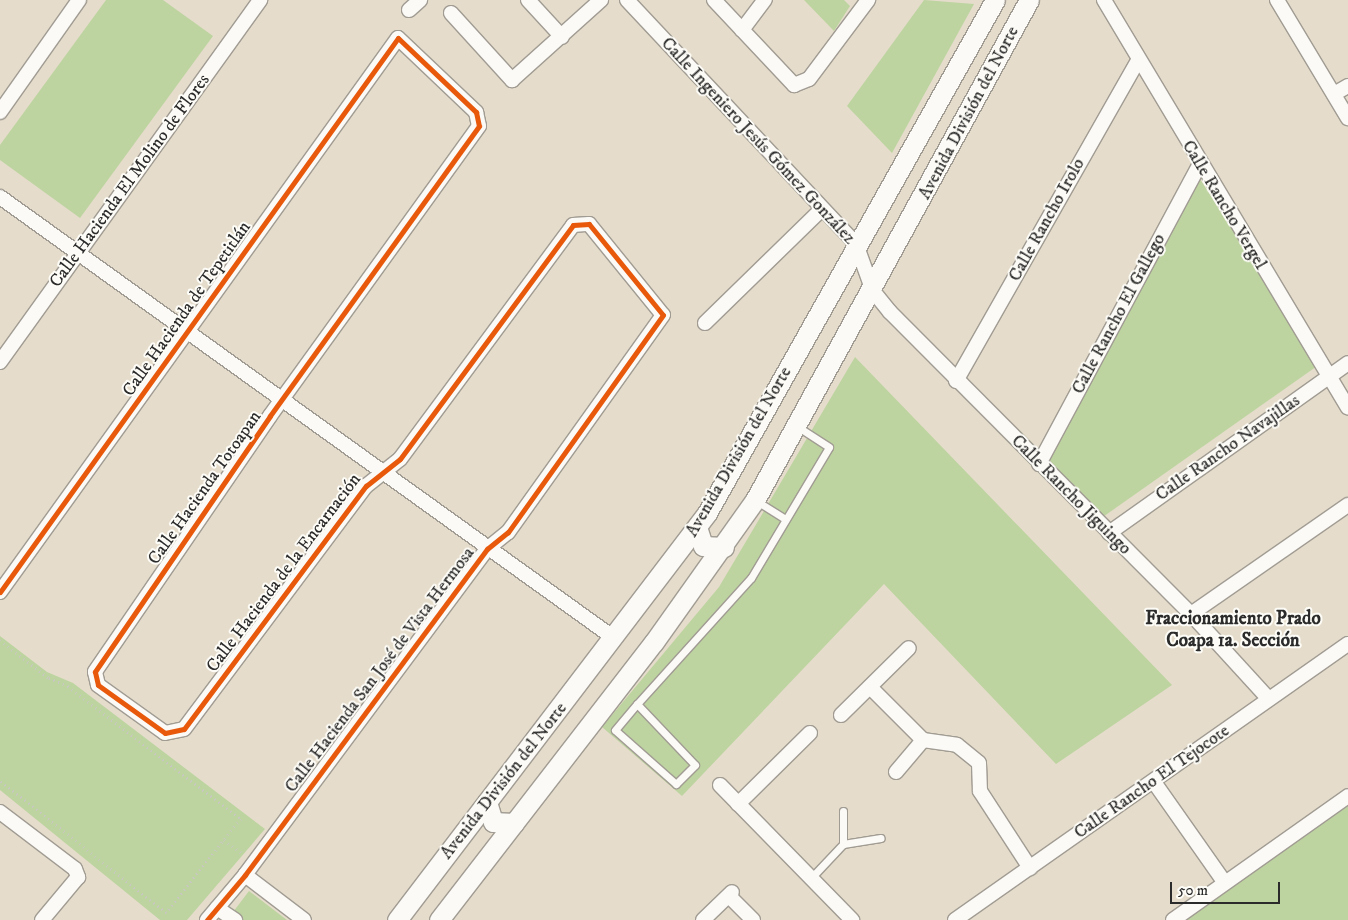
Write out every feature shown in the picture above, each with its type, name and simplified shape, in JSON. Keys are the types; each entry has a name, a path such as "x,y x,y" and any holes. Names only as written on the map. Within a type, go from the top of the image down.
{"main road":[{"name":"Avenida División del Norte","path":"397,920 614,638 697,526 995,0"},
{"name":"Avenida División del Norte","path":"439,920 706,572 755,500 798,428 1029,0"},
{"path":"697,526 703,546 724,547"},
{"path":"677,554 694,554 706,572"},
{"path":"487,802 494,822 514,823"},
{"path":"467,828 488,831 494,849"}],"street":[{"path":"0,112 79,0"},
{"name":"Calle Hacienda El Molino de Flores","path":"0,362 260,0"},
{"path":"409,10 420,0"},
{"path":"528,0 562,37"},
{"path":"450,13 512,80 601,0"},
{"name":"Calle Ingeniero Jesús Gómez González","path":"627,0 856,244 873,291"},
{"path":"714,0 794,85 803,85 868,0"},
{"path":"742,30 765,0"},
{"name":"Calle Rancho Vergel","path":"1104,0 1199,165 1348,408"},
{"path":"1277,0 1348,118"},
{"name":"Calle Hacienda Totoapan","path":"179,733 165,733 98,685 94,672 282,401 479,126 476,112 411,46 404,40 394,40"},
{"name":"Calle Hacienda de Tepetitlán","path":"0,592 187,333 394,40"},
{"name":"Calle Rancho Irolo","path":"956,381 1138,60"},
{"path":"1334,94 1348,86"},
{"name":"Calle Rancho El Gallego","path":"1039,464 1199,165"},
{"path":"0,197 76,254 614,638"},
{"path":"705,323 822,209"},
{"name":"Calle Hacienda San José de Vista Hermosa","path":"207,920 246,875 487,548 508,532 663,315 589,224 580,221"},
{"name":"Calle Hacienda de la Encarnación","path":"179,733 380,470 400,459 580,221"},
{"name":"Calle Rancho Jiguingo","path":"873,291 956,381 1191,614 1269,699"},
{"name":"Calle Rancho Navajillas","path":"1109,533 1348,363"},
{"path":"1191,614 1348,505"},
{"name":"Calle Rancho El Tejocote","path":"955,920 1348,644"},
{"path":"840,715 909,648"},
{"path":"870,687 923,740 957,745 979,763 980,791 1030,868"},
{"path":"738,804 810,733"},
{"path":"896,772 923,740"},
{"path":"1154,782 1225,883"},
{"path":"720,785 852,920"},
{"path":"1173,920 1348,796"},
{"path":"0,812 75,869 78,877 42,920"},
{"path":"246,875 304,920"},
{"path":"702,920 731,894 753,920"},
{"path":"218,908 234,920"}],"lane":[{"path":"637,704 695,765 676,784 615,730 637,704 751,578 829,447 798,428"},
{"path":"755,500 785,519"},
{"path":"843,811 844,844"},
{"path":"811,878 844,844 881,838"}],"path":[{"path":"0,640 49,678 68,686 241,819 166,913 0,781"},
{"path":"224,840 254,863"}],"green space":[{"path":"106,0 163,0 213,36 80,218 0,160 0,145"},
{"path":"804,0 844,0 850,6 834,31"},
{"path":"924,0 974,4 892,153 847,106"},
{"path":"1198,176 1320,364 1100,519 1048,461"},
{"path":"855,357 1172,685 1056,764 884,584 682,796 602,727 719,587"},
{"path":"0,636 47,672 73,683 265,829 187,920 160,920 0,790"},
{"path":"1348,800 1348,920 1178,920"},
{"path":"249,891 287,920 236,920 230,916"}],"cycle path":[{"path":"0,592 398,38 476,112 479,126 270,416 95,672 98,685 165,733 184,729 366,486 400,459 573,225 589,224 663,315 508,532 487,549 245,875 207,920"}],"district":[{"name":"Fraccionamiento Prado Coapa 1a. Sección","path":"1233,630"}]}
